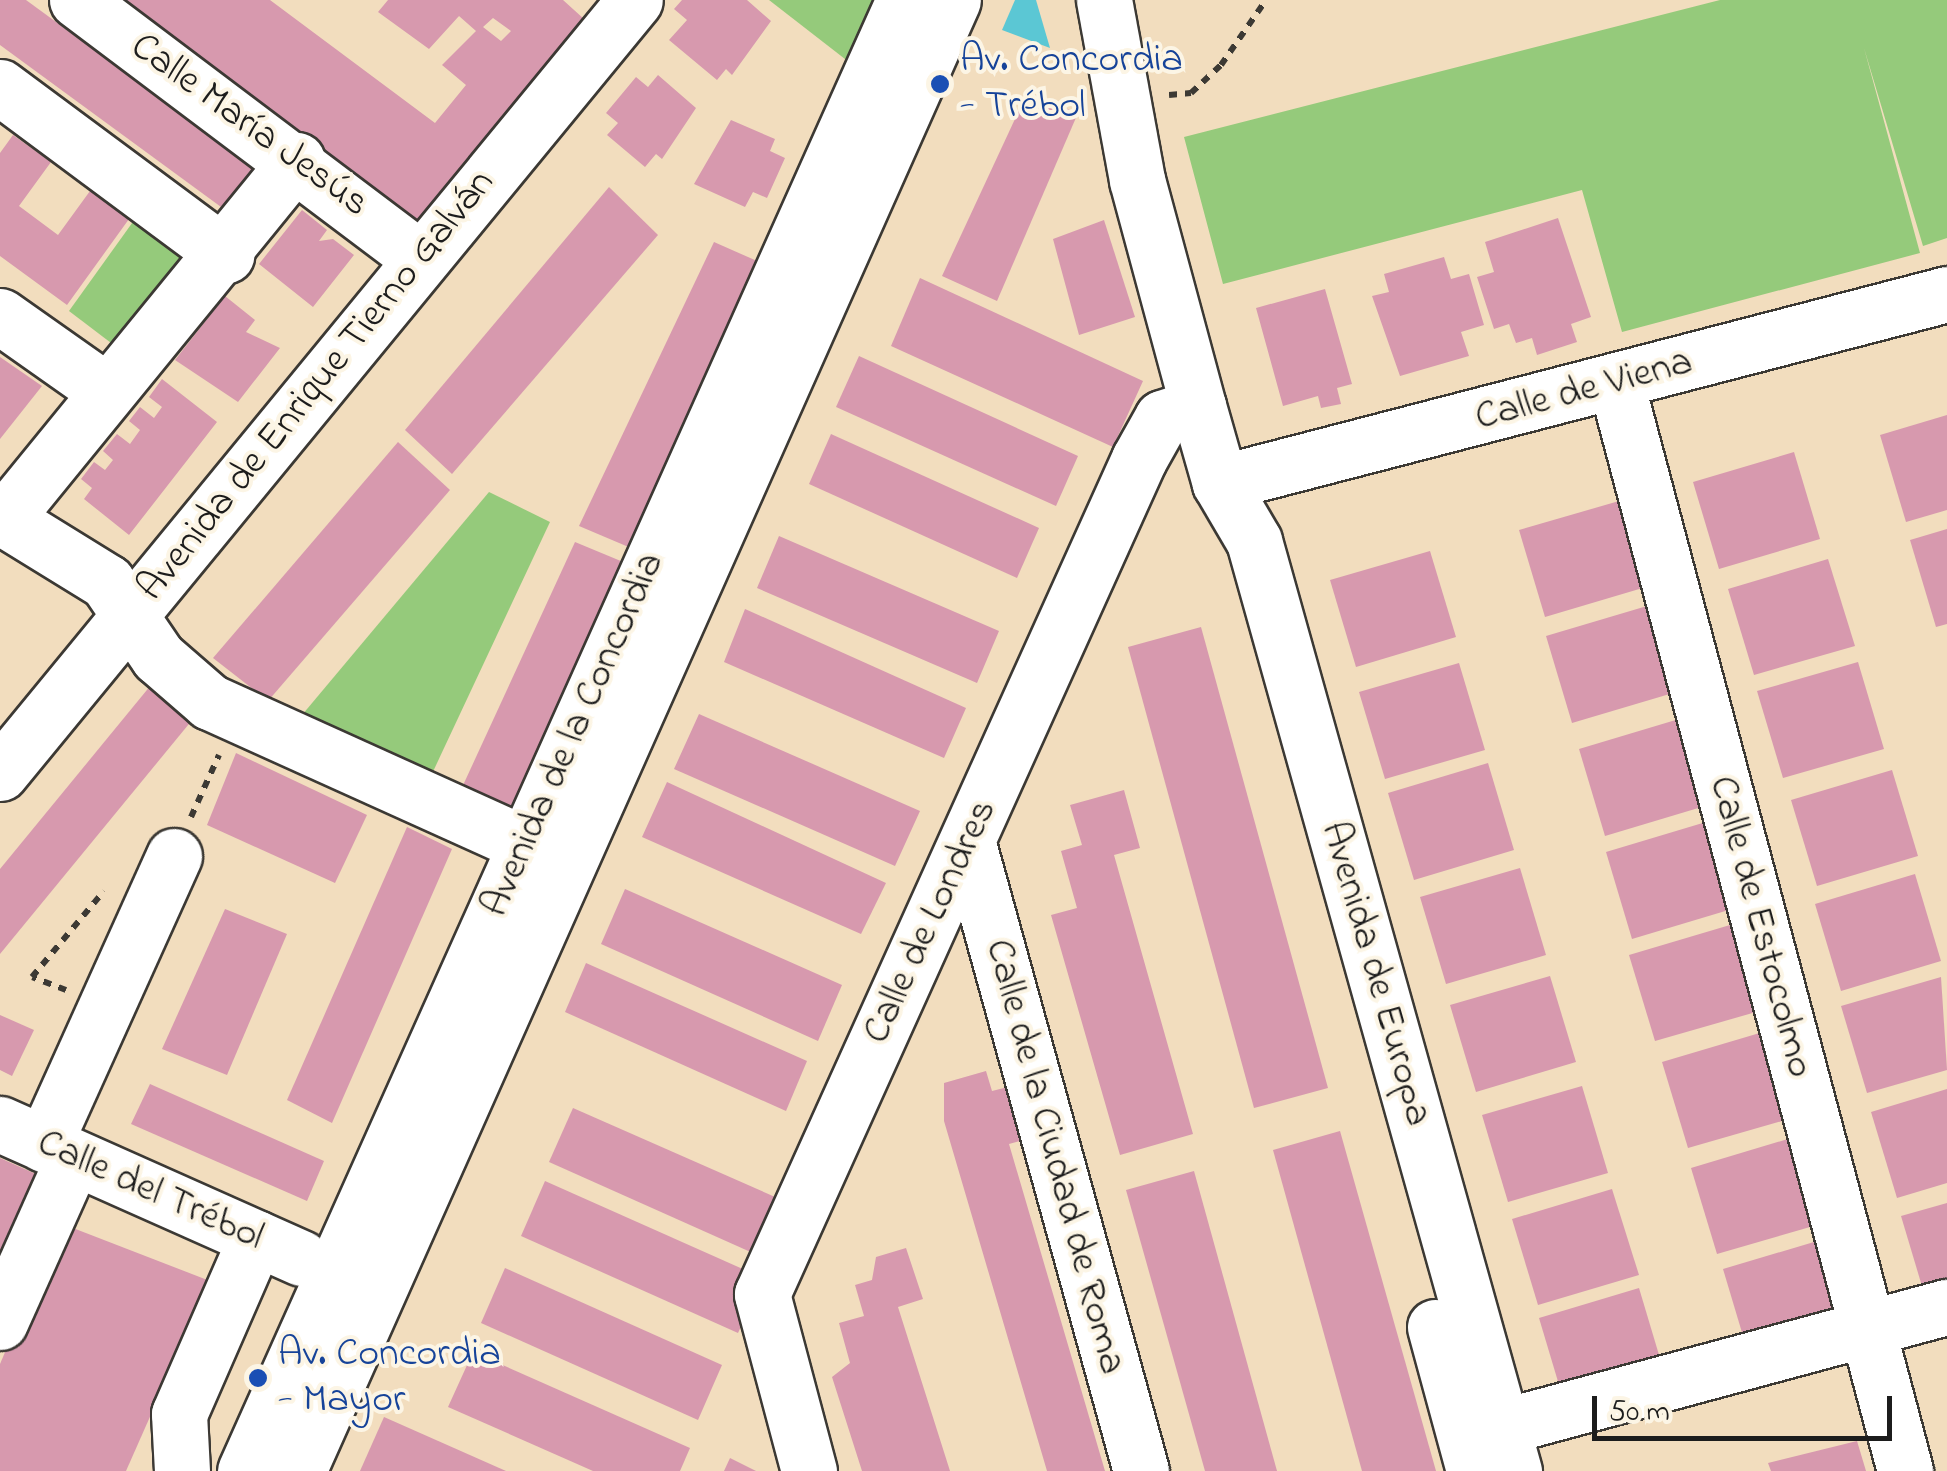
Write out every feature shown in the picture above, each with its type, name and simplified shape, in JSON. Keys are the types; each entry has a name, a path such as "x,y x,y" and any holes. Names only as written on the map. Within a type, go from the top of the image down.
{"street":[{"name":"Calle María Jesús","path":"77,0 297,160 417,256"},
{"name":"Avenida de la Concordia","path":"298,1471 904,0"},
{"name":"Avenida de la Concordia","path":"245,1471 549,854 953,0"},
{"name":"Avenida de Enrique Tierno Galván","path":"0,774 130,619 417,256 623,5"},
{"name":"Avenida de Europa","path":"1115,12 1137,180 1220,483 1222,552 1489,1451"},
{"path":"0,87 226,254"},
{"path":"297,160 226,254 104,390 2,517 107,582 130,619 210,702 549,854"},
{"name":"Calle de Viena","path":"1220,483 1616,384 1947,294"},
{"path":"0,316 104,390"},
{"name":"Calle de Estocolmo","path":"1616,384 1905,1471"},
{"name":"Calle de Londres","path":"809,1471 762,1294 968,844 1138,459 1162,418 1198,406"},
{"name":"Calle de la Ciudad de Roma","path":"968,844 1141,1471"},
{"path":"0,1322 39,1142 174,856"},
{"name":"Calle del Trébol","path":"39,1142 278,1248 179,1414 182,1471"},
{"path":"1489,1451 1867,1328 1947,1307"}],"path":[{"path":"1163,96 1191,93 1221,65 1266,0"},
{"path":"174,856 228,736"}],"green space":[{"path":"769,0 887,0 854,66"},
{"path":"1720,0 1947,0 1947,238 1923,246 1864,48 1920,253 1622,332 1582,190 1223,284 1184,137"},
{"path":"140,212 201,259 119,349 69,311"},
{"path":"489,492 550,522 430,778 297,721"}],"water":[{"path":"1015,0 1036,0 1050,48 1002,30"}],"building":[{"path":"0,0 26,0 263,173 232,215 0,45"},
{"path":"96,0 270,0 435,123 466,85 442,65 476,31 459,16 429,49 378,12 388,0 563,0 584,19 411,229","holes":["493,18 511,31 501,41 483,27"]},
{"path":"682,0 747,0 771,21 732,75 726,69 717,80 669,40 687,20 674,9"},
{"path":"658,75 696,108 662,159 656,154 645,167 607,135 618,123 606,113 636,77 648,87"},
{"path":"1027,93 1078,113 997,301 942,276"},
{"path":"731,120 775,139 770,151 785,158 767,198 753,192 745,207 694,184"},
{"path":"13,135 51,162 19,206 58,235 90,191 129,219 67,305 0,256 0,153"},
{"path":"609,187 658,235 452,474 405,430"},
{"path":"302,210 327,230 319,241 333,239 354,255 313,307 259,264"},
{"path":"1558,218 1591,317 1571,324 1577,342 1537,355 1532,338 1516,343 1509,324 1494,329 1477,277 1494,272 1485,242"},
{"path":"1104,220 1135,317 1079,335 1053,239"},
{"path":"714,242 766,265 638,551 579,526"},
{"path":"1444,257 1451,279 1469,274 1484,325 1461,332 1469,356 1400,376 1372,296 1389,292 1384,274"},
{"path":"920,278 1143,381 1113,447 891,346"},
{"path":"1325,289 1352,384 1337,388 1341,404 1321,408 1318,396 1283,406 1256,308"},
{"path":"225,296 255,320 246,332 280,348 238,402 175,360"},
{"path":"859,356 1078,456 1056,506 836,407"},
{"path":"0,357 42,386 0,439"},
{"path":"162,379 217,422 129,535 84,499 92,488 81,479 94,462 105,470 113,460 103,451 117,434 130,444 140,430 129,421 140,407 154,418 162,407 149,397"},
{"path":"1947,415 1947,510 1906,522 1880,435"},
{"path":"831,434 1039,528 1017,578 809,484"},
{"path":"398,442 450,490 268,701 213,658"},
{"path":"1794,452 1820,539 1719,569 1693,482"},
{"path":"1619,501 1646,587 1545,617 1519,530"},
{"path":"1947,529 1947,624 1936,627 1910,540"},
{"path":"779,536 999,631 977,683 757,588"},
{"path":"575,542 628,564 517,818 459,794"},
{"path":"1430,551 1456,637 1356,667 1330,580"},
{"path":"1828,559 1855,646 1754,675 1728,589"},
{"path":"1647,606 1673,693 1572,723 1546,636"},
{"path":"745,609 966,708 944,758 724,662"},
{"path":"1201,627 1328,1088 1254,1108 1128,647"},
{"path":"1858,662 1884,749 1783,778 1757,691"},
{"path":"1459,663 1485,750 1385,779 1359,692"},
{"path":"151,685 193,719 0,954 0,869"},
{"path":"699,714 920,811 895,866 674,769"},
{"path":"1679,719 1705,806 1605,836 1579,749"},
{"path":"236,753 367,815 335,883 207,825"},
{"path":"1488,763 1514,850 1414,880 1388,793"},
{"path":"1892,770 1918,856 1817,886 1791,800"},
{"path":"667,782 886,883 861,934 642,837"},
{"path":"1124,790 1140,848 1114,855 1193,1134 1120,1155 1051,915 1077,908 1061,851 1082,845 1070,805"},
{"path":"1706,822 1732,909 1632,939 1606,852"},
{"path":"407,827 452,849 332,1123 287,1100"},
{"path":"1520,868 1546,955 1446,984 1420,897"},
{"path":"1915,874 1941,961 1841,991 1815,904"},
{"path":"625,889 842,985 818,1041 601,944"},
{"path":"225,909 287,934 227,1075 162,1049"},
{"path":"1730,925 1756,1012 1655,1041 1629,955"},
{"path":"586,963 807,1061 786,1111 565,1012"},
{"path":"1550,976 1576,1062 1476,1092 1450,1005"},
{"path":"1941,977 1947,1070 1867,1093 1841,1006"},
{"path":"0,1015 34,1030 12,1076 0,1070"},
{"path":"1763,1032 1789,1119 1688,1148 1662,1062"},
{"path":"986,1071 992,1091 1012,1086 1027,1139 1009,1144 1105,1471 1047,1471 944,1121 944,1083"},
{"path":"150,1084 324,1161 307,1201 131,1124"},
{"path":"1582,1086 1608,1173 1508,1202 1482,1115"},
{"path":"1947,1089 1947,1183 1897,1198 1871,1112"},
{"path":"573,1108 791,1204 766,1259 549,1162"},
{"path":"1340,1131 1436,1471 1362,1471 1273,1150"},
{"path":"1791,1138 1817,1225 1717,1254 1691,1168"},
{"path":"0,1158 38,1175 0,1265"},
{"path":"1194,1171 1277,1471 1205,1471 1126,1190"},
{"path":"545,1181 763,1278 738,1333 521,1236"},
{"path":"1612,1189 1639,1275 1538,1305 1512,1219"},
{"path":"1947,1203 1947,1297 1927,1303 1901,1216"},
{"path":"60,1223 210,1281 126,1471 0,1471 0,1364"},
{"path":"1824,1239 1850,1326 1749,1356 1723,1269"},
{"path":"906,1248 923,1299 898,1307 950,1471 862,1471 832,1377 850,1363 839,1323 864,1316 855,1285 872,1280 876,1257"},
{"path":"505,1268 722,1365 698,1420 481,1323"},
{"path":"1639,1288 1665,1375 1565,1405 1539,1318"},
{"path":"473,1352 690,1448 680,1471 593,1471 448,1407"},
{"path":"384,1417 506,1471 360,1471"},
{"path":"1857,1441 1866,1471 1771,1471 1768,1463"},
{"path":"730,1458 756,1471 724,1471"}],"place":[{"name":"Av. Concordia - Trébol","path":"940,84"},
{"name":"Av. Concordia - Mayor","path":"258,1378"}]}
